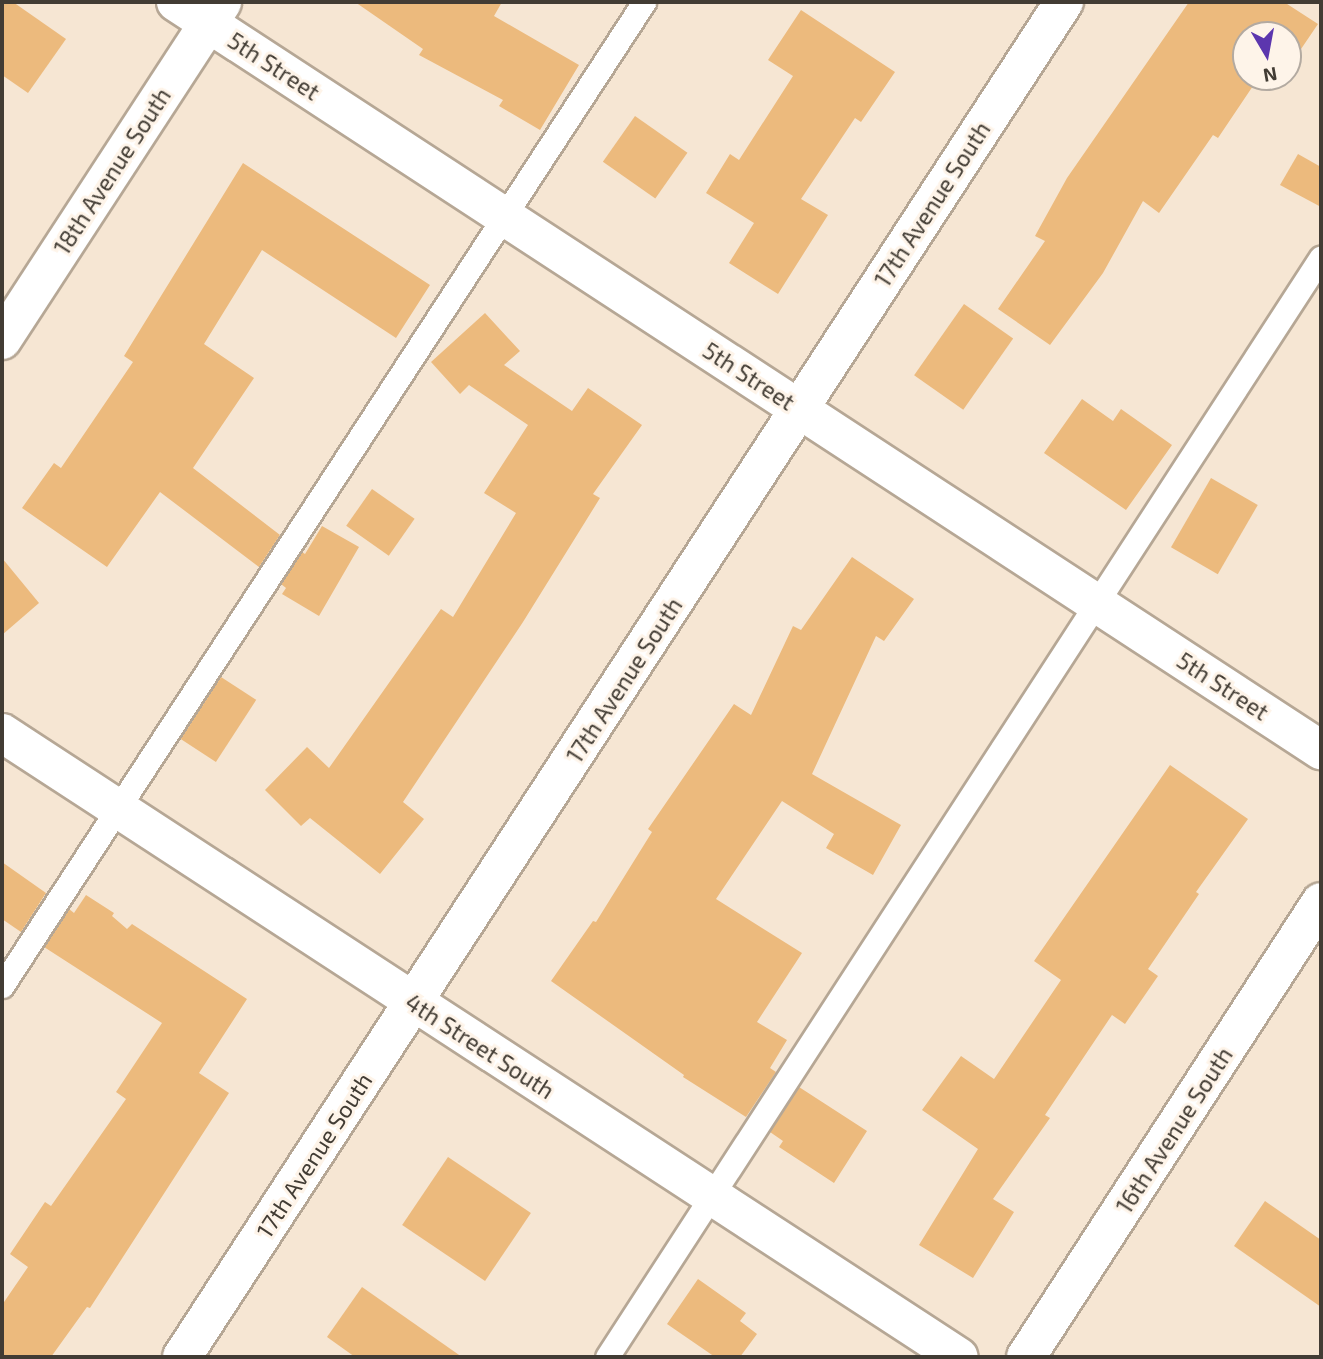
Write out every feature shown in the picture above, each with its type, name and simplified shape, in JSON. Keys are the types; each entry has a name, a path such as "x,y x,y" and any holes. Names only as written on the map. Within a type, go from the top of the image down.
{"street":[{"name":"5th Street","path":"176,2 215,12 504,216 1321,750"},
{"name":"17th Avenue South","path":"182,1357 415,1003 1064,2"},
{"name":"18th Avenue South","path":"2,340 215,12"},
{"name":"4th Street South","path":"2,733 959,1357"},
{"name":"16th Avenue South","path":"1026,1357 1321,902"}],"lane":[{"path":"2,986 644,2"},
{"path":"607,1357 1321,257"}],"building":[{"path":"2,2 13,2 66,39 28,93 2,75"},
{"path":"355,2 502,2 494,16 579,65 540,130 499,106 503,100 419,55 423,49"},
{"path":"1189,2 1284,2 1318,24 1302,48 1302,21 1232,21 1232,91 1250,91 1218,138 1213,135 1159,213 1143,201 1103,273 1050,345 998,309 1045,241 1035,236 1067,178"},
{"path":"801,10 895,72 861,122 855,118 801,199 828,215 778,294 729,263 754,223 706,193 730,154 739,160 793,76 768,60"},
{"path":"635,116 687,153 655,199 603,162"},
{"path":"1298,154 1321,167 1321,207 1280,185"},
{"path":"243,163 430,285 396,338 262,250 204,344 254,378 193,468 280,535 259,567 160,492 107,567 22,508 54,463 61,468 133,362 124,356"},
{"path":"964,304 1013,338 963,410 914,375"},
{"path":"485,313 520,351 504,365 572,411 588,388 642,425 593,494 600,498 523,622 403,802 424,819 380,874 310,818 301,826 265,790 307,747 329,768 441,609 453,617 516,513 484,493 528,425 469,385 460,394 431,362"},
{"path":"1082,399 1113,421 1121,409 1172,445 1126,510 1044,453"},
{"path":"1211,478 1258,505 1218,574 1171,547"},
{"path":"372,489 415,519 389,556 346,526"},
{"path":"322,526 359,547 319,616 282,594 286,588 281,584 302,552 305,554"},
{"path":"852,557 914,599 884,641 876,636 812,774 901,825 873,875 826,848 834,834 782,801 716,899 802,953 757,1022 787,1040 770,1068 776,1072 746,1117 683,1077 684,1075 551,981 593,921 596,922 652,832 648,829 734,704 751,715 793,626 801,630"},
{"path":"2,558 39,603 2,635"},
{"path":"221,677 256,700 216,762 181,739"},
{"path":"1170,765 1248,819 1196,892 1199,894 1148,969 1158,976 1125,1024 1112,1015 1045,1115 1050,1118 993,1199 1014,1212 973,1278 919,1245 978,1149 922,1110 961,1056 994,1079 1061,980 1034,961"},
{"path":"2,862 46,893 21,932 2,919"},
{"path":"86,895 114,913 112,916 127,929 132,924 247,999 199,1073 229,1093 90,1308 87,1307 51,1357 2,1357 2,1305 28,1267 10,1254 45,1202 51,1206 126,1099 116,1092 162,1023 44,947 69,909 74,913"},
{"path":"799,1087 867,1131 834,1183 779,1147 783,1141 770,1132"},
{"path":"448,1157 531,1213 485,1281 402,1225"},
{"path":"1265,1201 1321,1240 1321,1307 1234,1246"},
{"path":"698,1279 746,1313 740,1321 757,1334 740,1357 715,1357 667,1324"},
{"path":"362,1287 462,1357 355,1357 327,1337"}]}
